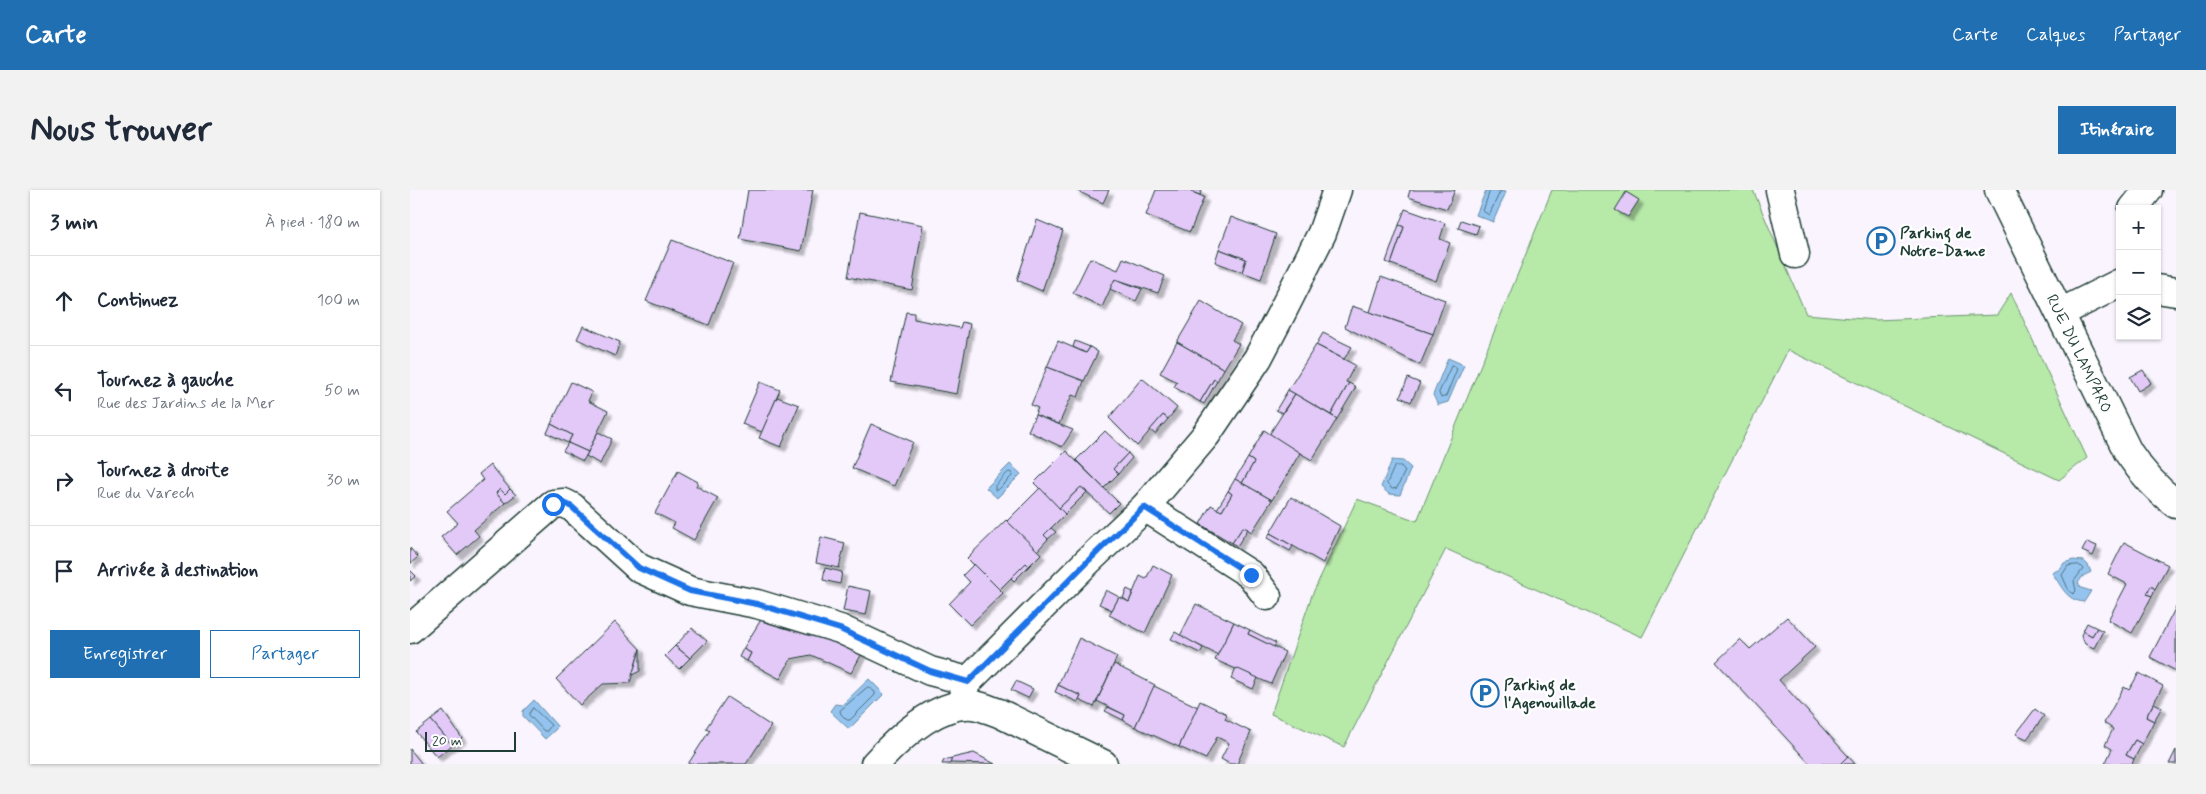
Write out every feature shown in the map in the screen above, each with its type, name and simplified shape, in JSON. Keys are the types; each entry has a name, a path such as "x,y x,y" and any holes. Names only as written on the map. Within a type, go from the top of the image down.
{"street":[{"path":"875,764 887,751 926,719 966,693 1088,561 1144,507 1206,434 1258,358 1322,233 1337,190"},
{"path":"1780,190 1795,254"},
{"name":"RUE DU LAMPARO","path":"1999,190 2128,452 2143,474 2160,492 2176,504"},
{"path":"2136,205 2148,190"},
{"path":"2060,313 2116,285"},
{"path":"2161,290 2176,292"},
{"path":"410,629 553,504 564,503 572,507 639,568 690,591 757,604 840,629 930,671 966,693 983,707 1103,764"},
{"path":"1144,507 1251,575 1266,596"}],"green space":[{"path":"1552,190 1753,190 1806,314 1875,320 1997,315 2011,293 2087,458 2059,480 1788,350 1642,637 1446,549 1344,747 1271,714 1312,595 1357,499 1417,521"}],"water":[{"path":"1486,190 1506,192 1493,222 1476,215"},
{"path":"1448,358 1464,365 1448,402 1438,405 1433,395"},
{"path":"1392,460 1403,461 1411,468 1400,495 1389,494 1381,487"},
{"path":"1010,464 1021,474 997,498 986,488"},
{"path":"2073,560 2084,561 2091,572 2083,576 2078,583 2081,588 2091,591 2084,602 2068,595 2052,573 2060,569 2064,563"},
{"path":"869,679 884,694 849,729 830,711 835,704 842,705"},
{"path":"534,700 557,726 545,739 523,716 523,711"}],"building":[{"path":"748,190 813,190 801,251 740,239"},
{"path":"1075,190 1109,190 1103,203"},
{"path":"1156,190 1192,190 1192,192 1204,197 1190,232 1146,215"},
{"path":"1192,190 1202,190 1200,195 1192,192"},
{"path":"1410,190 1455,190 1447,209 1408,197"},
{"path":"1626,192 1639,200 1628,217 1615,210"},
{"path":"1405,209 1445,223 1440,239 1450,243 1436,281 1391,264 1404,227 1399,225"},
{"path":"860,212 923,225 912,290 848,277"},
{"path":"1231,217 1276,234 1261,279 1242,272 1246,259 1219,249"},
{"path":"1037,220 1063,231 1042,291 1017,280"},
{"path":"1461,220 1479,226 1476,234 1458,228"},
{"path":"1399,225 1404,227 1391,264 1386,262"},
{"path":"672,240 733,263 709,325 646,301"},
{"path":"1219,249 1246,259 1242,272 1215,262"},
{"path":"1090,258 1118,270 1123,258 1165,276 1158,293 1115,279 1102,307 1073,293"},
{"path":"1381,277 1445,300 1433,334 1370,312"},
{"path":"1115,279 1142,289 1136,301 1110,289"},
{"path":"1201,301 1241,325 1232,340 1239,344 1224,369 1177,342"},
{"path":"1352,306 1433,334 1420,365 1345,327"},
{"path":"906,312 914,313 914,319 960,328 962,322 970,324 957,394 891,382"},
{"path":"583,326 620,342 615,356 577,339"},
{"path":"1323,333 1352,347 1344,359 1316,345"},
{"path":"1058,341 1086,353 1090,347 1098,352 1084,381 1047,367"},
{"path":"1075,341 1090,347 1086,353 1073,347"},
{"path":"1177,342 1224,369 1217,381 1214,379 1200,402 1174,387 1177,382 1160,373"},
{"path":"1316,345 1355,365 1346,382 1349,383 1331,415 1288,390"},
{"path":"1047,367 1084,381 1078,397 1072,395 1059,424 1035,415 1038,408 1031,405"},
{"path":"2143,370 2151,383 2138,391 2130,377"},
{"path":"1142,378 1177,408 1168,419 1163,415 1137,446 1109,418"},
{"path":"1408,378 1420,383 1411,402 1400,397"},
{"path":"1214,379 1217,381 1204,404 1200,402"},
{"path":"571,382 592,392 588,401 608,411 588,452 568,443 572,435 551,424"},
{"path":"760,382 780,390 762,432 742,424"},
{"path":"1349,383 1356,387 1337,419 1331,415"},
{"path":"1288,390 1295,394 1282,413 1276,410"},
{"path":"1295,394 1337,419 1312,460 1269,435"},
{"path":"777,397 799,405 781,447 759,438"},
{"path":"1035,415 1073,430 1062,447 1028,431"},
{"path":"1163,415 1168,419 1155,434 1150,430"},
{"path":"551,424 572,435 568,443 547,433"},
{"path":"871,424 913,442 894,486 852,468"},
{"path":"1264,430 1300,453 1272,500 1242,483 1254,462 1248,458"},
{"path":"1105,431 1128,453 1113,469 1118,474 1104,488 1076,460"},
{"path":"598,432 612,439 600,464 586,456"},
{"path":"568,443 588,452 583,461 563,451"},
{"path":"1066,451 1119,503 1109,513 1081,487 1059,508 1034,483"},
{"path":"1128,453 1132,458 1118,474 1113,469"},
{"path":"1248,458 1254,462 1242,483 1235,479"},
{"path":"490,465 510,489 505,494 500,489 496,493 505,503 474,530 479,536 457,555 441,537 458,523 447,511 483,480 479,474"},
{"path":"678,471 698,482 696,486 718,498 694,540 672,528 675,523 655,513"},
{"path":"1235,479 1272,500 1252,532 1243,527 1232,543 1200,524 1211,505 1222,511 1232,494 1228,491"},
{"path":"1081,487 1087,492 1065,514 1059,508"},
{"path":"1040,488 1065,514 1044,535 1048,539 1037,551 1007,521"},
{"path":"500,489 505,494 510,489 516,495 505,503 496,493"},
{"path":"1228,491 1232,494 1222,511 1217,509"},
{"path":"1291,497 1340,526 1323,563 1270,533"},
{"path":"1006,520 1041,554 1029,566 1026,563 999,590 967,558"},
{"path":"1243,527 1248,529 1237,546 1232,543"},
{"path":"1051,528 1056,532 1048,539 1044,535"},
{"path":"1270,533 1293,546 1290,551 1267,538"},
{"path":"821,537 845,543 839,568 816,563"},
{"path":"2087,542 2097,546 2093,556 2082,551"},
{"path":"2124,542 2168,565 2155,589 2151,586 2147,594 2152,596 2132,633 2108,620 2127,584 2108,574"},
{"path":"410,548 418,557 410,564"},
{"path":"1026,563 1029,566 1014,581 1011,578"},
{"path":"974,564 1003,593 970,625 949,604 970,582 963,575"},
{"path":"1153,565 1172,575 1145,633 1109,615 1119,597 1129,602 1140,576 1146,579"},
{"path":"825,568 842,572 840,584 823,580"},
{"path":"410,570 416,576 410,581"},
{"path":"848,586 871,591 866,615 843,611"},
{"path":"2151,586 2155,589 2152,596 2147,594"},
{"path":"1127,589 1133,592 1129,602 1123,598"},
{"path":"1106,590 1119,597 1112,610 1099,604"},
{"path":"1196,604 1234,622 1218,655 1180,636"},
{"path":"2176,607 2176,671 2150,657"},
{"path":"1787,617 1815,647 1779,680 1848,756 1840,764 1810,764 1716,662 1740,639 1750,649"},
{"path":"762,618 864,650 851,673 811,655 791,659 780,679 747,661 751,653 743,649"},
{"path":"615,622 640,649 630,683 603,684 580,705 556,679"},
{"path":"1234,622 1250,630 1248,634 1285,652 1271,684 1215,660"},
{"path":"2087,623 2097,628 2092,636 2083,631"},
{"path":"692,628 707,641 690,658 675,646"},
{"path":"2097,628 2103,631 2094,648 2085,644 2081,635 2083,631 2092,636"},
{"path":"1250,630 1276,643 1274,647 1248,634"},
{"path":"1175,632 1203,648 1200,653 1171,639"},
{"path":"1079,638 1117,657 1094,707 1079,700 1081,696 1058,685"},
{"path":"675,646 690,658 679,669 665,656"},
{"path":"640,649 640,671 632,675 636,663"},
{"path":"743,649 751,653 747,661 739,657"},
{"path":"1114,664 1155,685 1135,727 1123,720 1125,715 1097,701"},
{"path":"1236,668 1258,678 1253,689 1231,679"},
{"path":"2139,673 2163,686 2146,717 2154,721 2142,744 2135,740 2126,755 2134,759 2132,764 2105,764 2112,749 2105,745 2113,729 2104,723 2124,687 2129,690"},
{"path":"1016,681 1033,689 1028,698 1011,690"},
{"path":"1058,685 1081,696 1078,702 1055,692"},
{"path":"1154,686 1198,707 1179,747 1135,727"},
{"path":"727,697 771,726 746,764 688,764 710,730 706,728"},
{"path":"1200,701 1227,714 1225,719 1251,732 1237,764 1230,764 1221,759 1229,743 1217,737 1206,759 1179,747"},
{"path":"2154,703 2162,707 2154,721 2146,717"},
{"path":"1108,707 1125,715 1123,720 1105,711"},
{"path":"2035,709 2044,716 2027,739 2016,734"},
{"path":"443,711 462,738 452,745 431,720"},
{"path":"431,720 452,745 437,757 416,732"},
{"path":"2135,740 2142,744 2134,759 2126,755"},
{"path":"410,749 422,764 410,764"},
{"path":"2176,750 2176,764 2169,764"},
{"path":"974,753 995,764 949,763 952,758"},
{"path":"1848,756 1855,764 1840,764"},
{"path":"952,758 950,764 942,764 944,760"}],"place":[{"name":"Parking de Notre-Dame","path":"1881,241"},
{"name":"Parking de l'Agenouillade","path":"1485,693"}],"route":[{"path":"553,504 564,503 572,507 639,568 690,591 757,604 840,629 930,671 968,682 1144,507 1251,575"}]}
